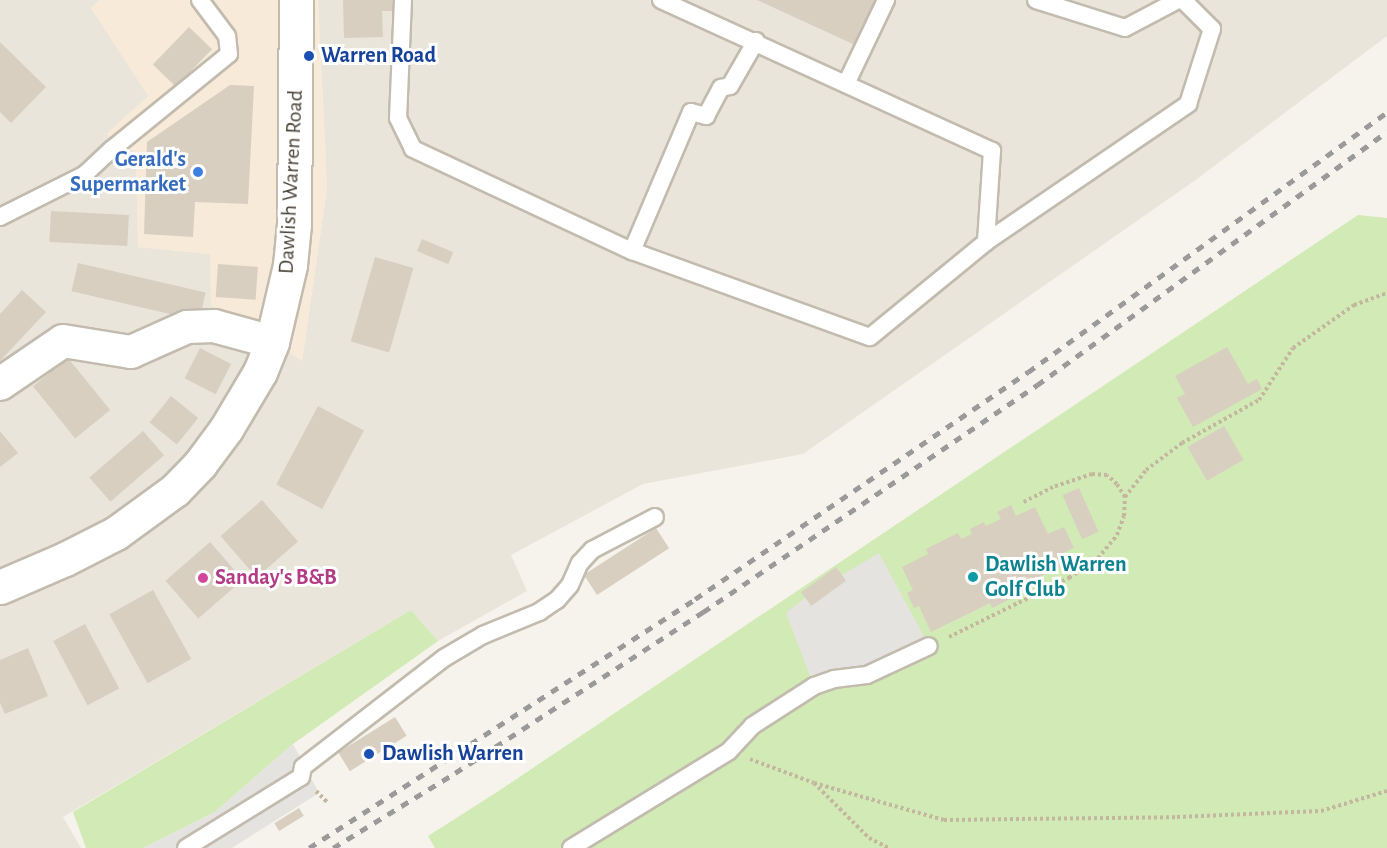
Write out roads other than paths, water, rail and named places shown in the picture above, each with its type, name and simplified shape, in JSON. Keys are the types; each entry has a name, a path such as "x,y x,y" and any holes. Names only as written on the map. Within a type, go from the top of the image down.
{"street":[{"name":"Dawlish Warren Road","path":"0,587 65,559 116,533 175,490 200,464 244,403 272,342 290,265 294,224 296,0"},
{"path":"0,384 63,341 131,352 187,327 213,326 272,342"}],"lane":[{"path":"0,217 84,175 111,150 229,54 227,36 200,0"},
{"path":"403,0 398,118 413,149 632,251 870,337 986,242 1188,104 1212,29 1183,0"},
{"path":"661,0 756,41 992,151 986,242"},
{"path":"846,84 886,0"},
{"path":"1035,0 1125,28 1178,0"},
{"path":"632,251 691,112 706,116 721,88 730,86 756,41"},
{"path":"186,848 301,777 303,767 444,658 483,635 539,612 557,600 570,585 580,563 592,550 656,517"},
{"path":"571,848 729,751 752,726 814,686 834,679 867,675 929,646"}],"railway":[{"path":"309,848 695,599 1028,372 1387,112"},
{"path":"333,848 455,773 703,612 1037,385 1387,132"}],"place":[{"name":"Warren Road","path":"309,56"},
{"name":"Gerald's Supermarket","path":"198,172"},
{"name":"Dawlish Warren Golf Club","path":"973,577"},
{"name":"Sanday's B&B","path":"203,578"},
{"name":"Dawlish Warren","path":"369,754"}]}
